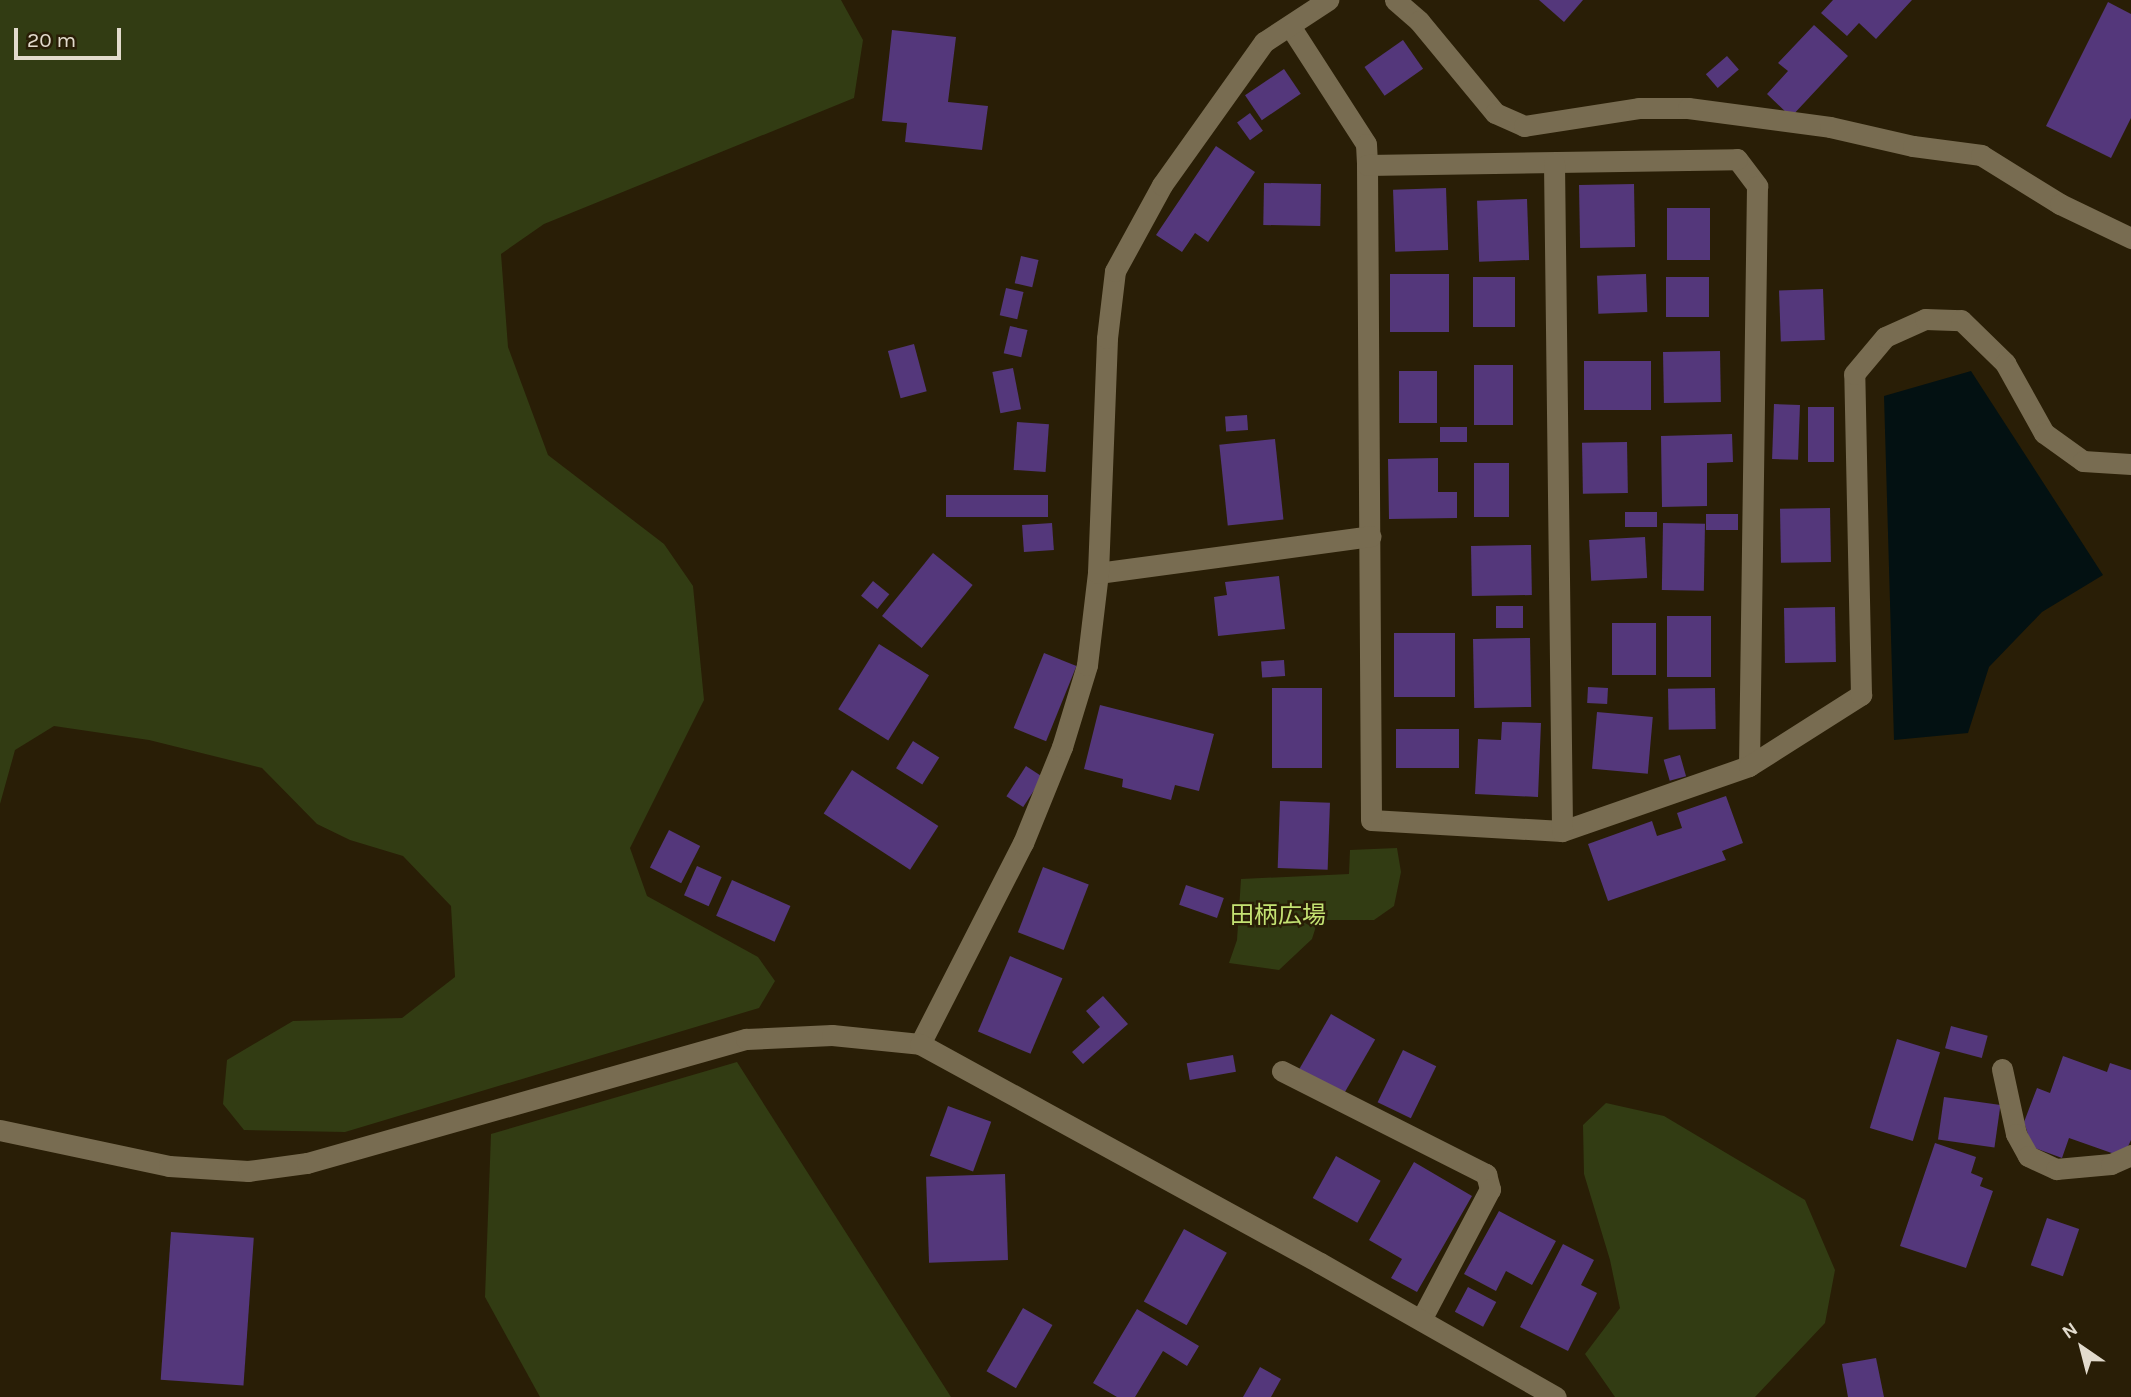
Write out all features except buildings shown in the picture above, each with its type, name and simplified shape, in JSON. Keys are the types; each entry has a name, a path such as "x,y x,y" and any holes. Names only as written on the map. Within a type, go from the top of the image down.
{"street":[{"path":"920,1044 1023,843 1062,747 1087,665 1098,573 1107,338 1115,271 1162,185 1264,42 1328,0"},
{"path":"1395,0 1419,21 1496,113 1524,126 1639,108 1688,108 1830,127 1913,146 1981,155 2060,204 2131,238"},
{"path":"1290,26 1366,144 1371,820 1562,831 1748,766 1861,695 1854,374 1885,337 1925,319 1961,320 2005,363 2045,433 2082,461 2131,464"},
{"path":"1367,165 1738,159 1757,187 1748,766"},
{"path":"1555,163 1562,831"},
{"path":"1098,573 1370,536"},
{"path":"0,1130 169,1166 248,1171 307,1163 746,1039 832,1035 920,1044 1556,1397"},
{"path":"2002,1069 2016,1134 2028,1156 2056,1169 2111,1164 2131,1154"},
{"path":"1282,1071 1486,1174 1490,1189 1421,1320"}],"green space":[{"path":"0,0 841,0 863,40 854,98 544,224 501,254 508,347 548,455 664,544 693,586 704,700 630,848 647,896 758,957 775,981 759,1008 345,1132 244,1130 223,1104 227,1060 293,1021 402,1018 455,977 451,906 403,856 350,840 317,824 262,768 149,740 54,726 15,750 0,804"},
{"name":"田柄広場","path":"1397,848 1401,872 1394,906 1374,920 1318,920 1312,939 1279,970 1229,963 1237,940 1241,879 1349,874 1350,850"},
{"path":"737,1062 951,1397 540,1397 485,1297 491,1134"},
{"path":"1606,1103 1664,1116 1805,1200 1835,1270 1825,1323 1755,1397 1615,1397 1585,1354 1620,1308 1610,1260 1584,1174 1583,1125"}],"shaded area":[{"path":"1971,371 2103,575 2042,612 1989,667 1968,733 1894,740 1884,396"}]}
